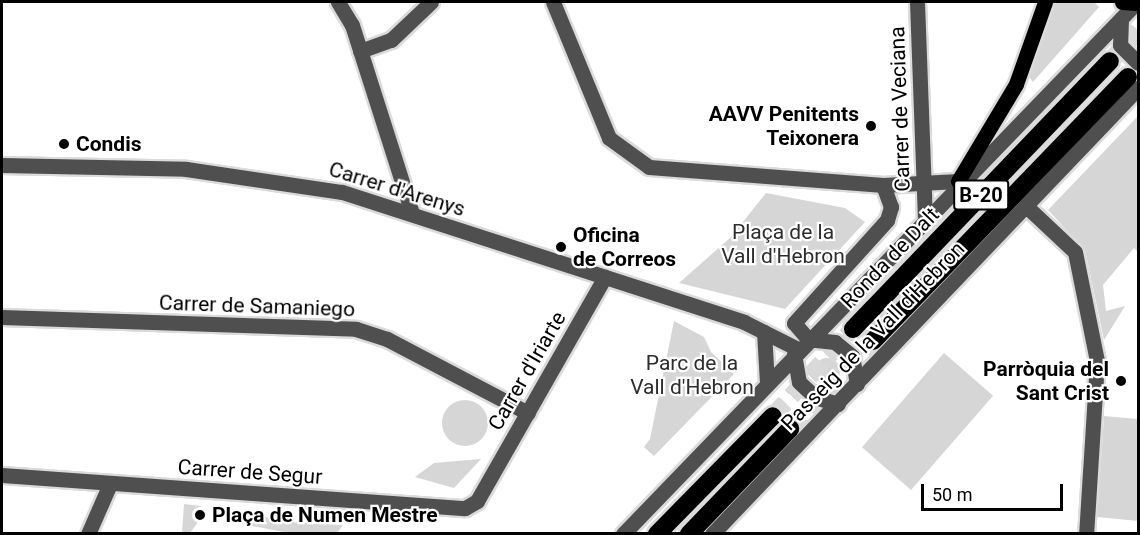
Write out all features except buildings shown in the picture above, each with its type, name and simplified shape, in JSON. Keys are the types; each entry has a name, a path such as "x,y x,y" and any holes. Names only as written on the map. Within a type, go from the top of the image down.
{"highway":[{"name":"Ronda de Dalt","path":"853,329 1110,61"},
{"name":"B-20","path":"873,341 1135,76"},
{"path":"657,534 773,416"},
{"path":"689,534 790,429"}],"main road":[{"path":"958,181 1016,84 1045,2"}],"street":[{"path":"338,2 360,51 412,213"},
{"path":"360,51 391,40 431,2"},
{"path":"553,2 609,138 649,168 883,185 958,181"},
{"name":"Carrer de Veciana","path":"917,2 925,216"},
{"name":"Passeig de la Vall d'Hebron","path":"623,534 958,181 1121,19 1133,2"},
{"path":"1121,19 1120,45 1135,76"},
{"name":"Passeig de la Vall d'Hebron","path":"712,534 1026,206 1135,76"},
{"name":"Carrer d'Arenys","path":"2,165 186,169 264,177 412,213 605,277 764,332 800,347"},
{"path":"767,383 764,332 794,323 887,220 891,207 883,185"},
{"path":"1026,206 1075,252 1097,361 1086,534"},
{"name":"Carrer d'Iriarte","path":"486,486 605,277"},
{"name":"Carrer de Samaniego","path":"2,318 356,329 387,339 528,413"},
{"path":"794,323 800,347 799,382 815,397 838,404"},
{"path":"800,347 836,342 852,356 857,384"},
{"name":"Carrer de Segur","path":"2,475 465,508 486,486"},
{"path":"88,534 110,484"}],"green space":[{"path":"1054,2 1094,2 1099,7 1033,82 1029,77"},
{"path":"1138,116 1138,252 1134,248 1103,285 1106,311 1125,306 1104,340 1085,250 1048,210"},
{"name":"Plaça de la Vall d'Hebron","path":"766,193 845,208 865,222 785,309 679,283 730,238"},
{"name":"Parc de la Vall d'Hebron","path":"674,321 704,337 711,352 734,374 654,456 644,447 650,439"},
{"path":"944,353 993,396 911,490 862,447"},
{"path":"827,358 836,362 840,371 836,380 827,384 818,380 814,371 818,362"},
{"path":"465,400 481,407 488,423 481,439 465,446 449,439 442,423 449,407"},
{"path":"1104,416 1138,419 1138,521 1097,517"},
{"path":"481,459 454,488 415,477 434,463"},
{"path":"184,504 201,506 201,518 190,533 182,533"},
{"path":"233,509 286,522 343,525 337,533 289,533 232,522"}],"tunnel":[{"path":"1111,60 1138,31"},
{"path":"773,416 853,329"},
{"path":"790,429 873,341"}],"place":[{"name":"AAVV Penitents Teixonera","path":"871,126"},
{"name":"Condis","path":"64,144"},
{"name":"Oficina de Correos","path":"561,247"},
{"name":"Parròquia del Sant Crist","path":"1121,381"},
{"name":"Plaça de Numen Mestre","path":"200,515"}]}
